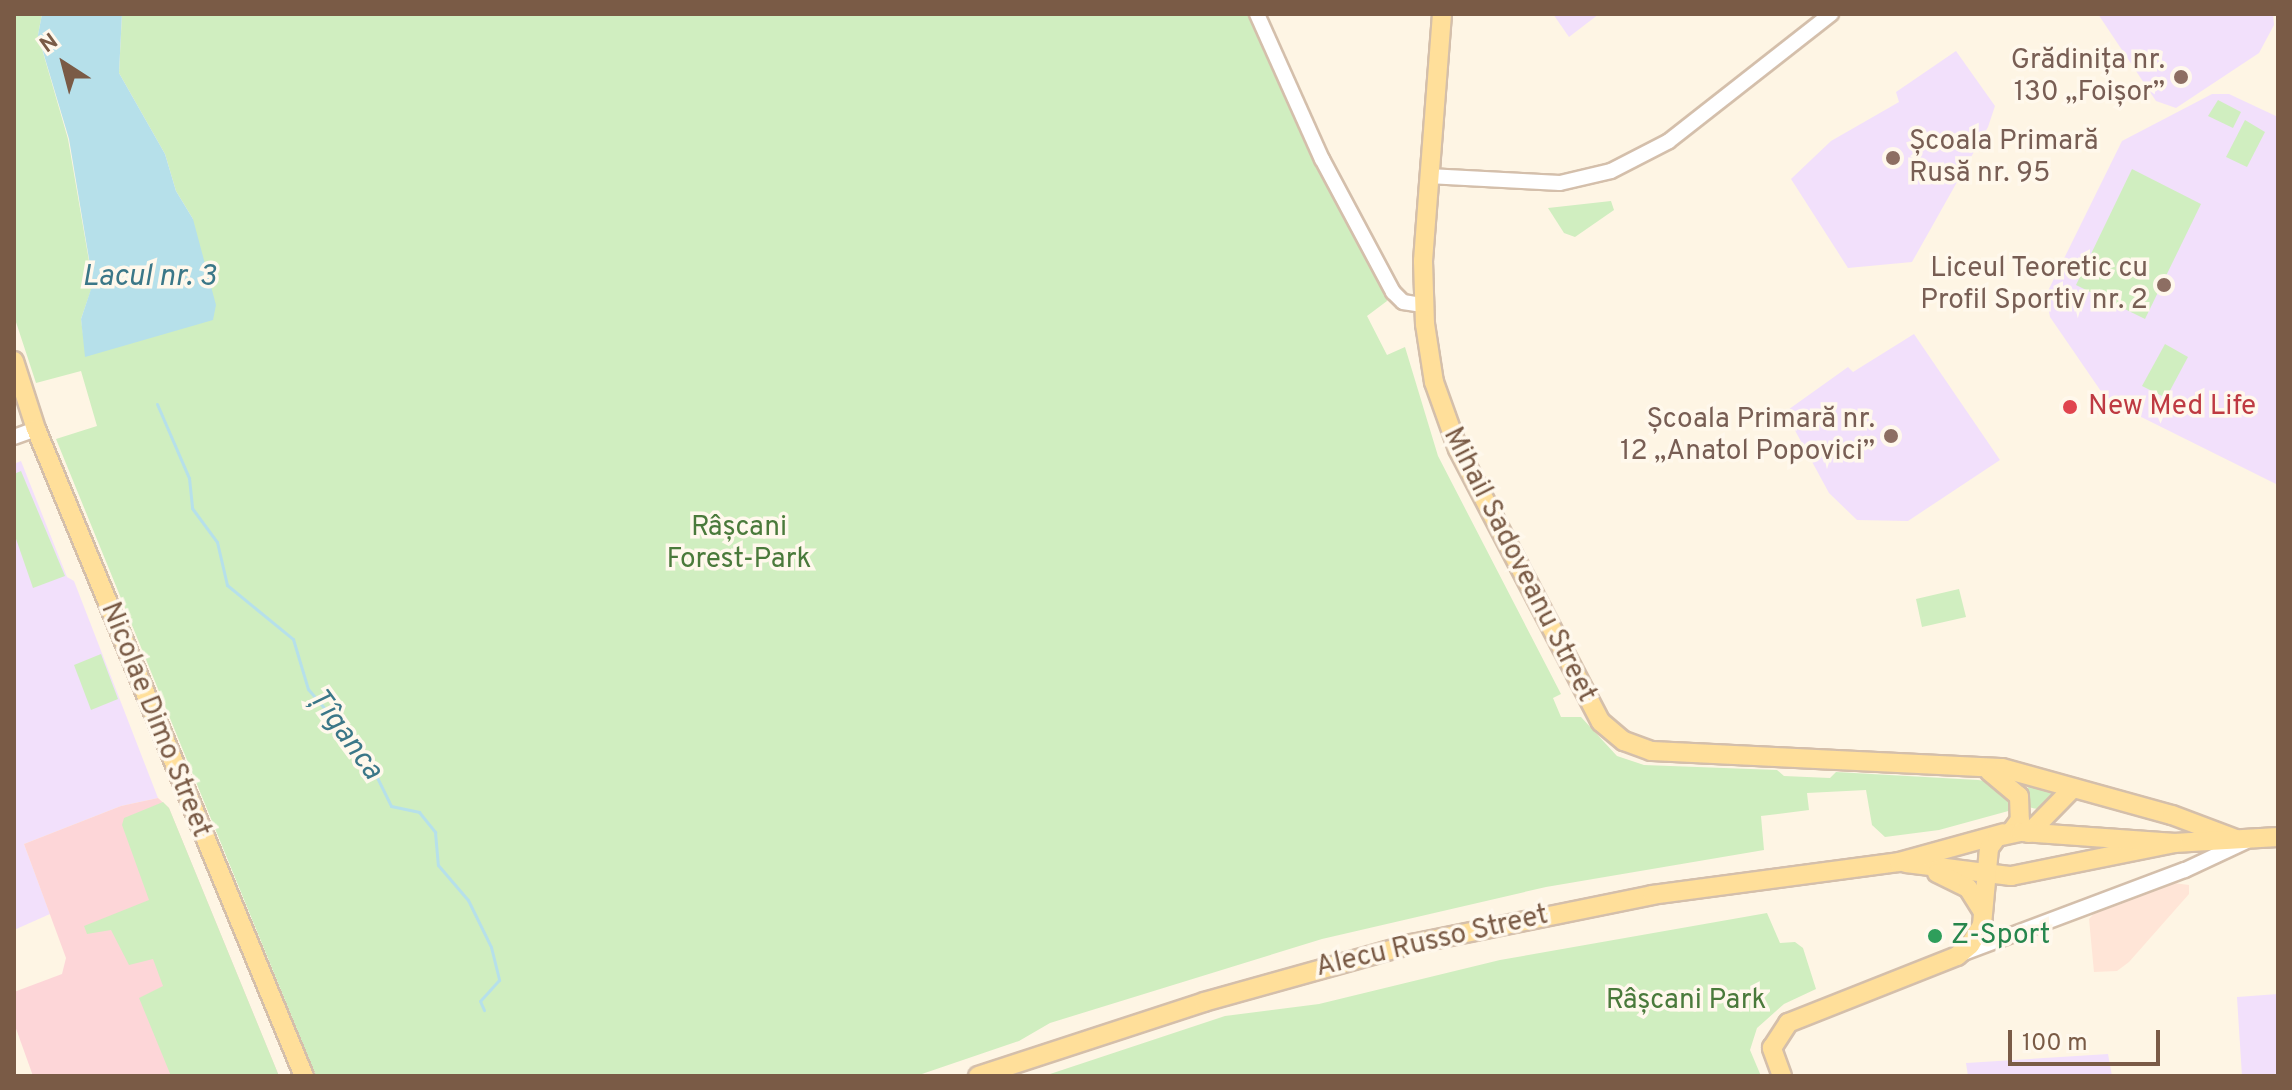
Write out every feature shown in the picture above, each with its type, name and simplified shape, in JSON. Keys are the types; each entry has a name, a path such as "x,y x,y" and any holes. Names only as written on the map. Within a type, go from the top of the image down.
{"main road":[{"name":"Mihail Sadoveanu Street","path":"1442,14 1428,176 1423,305 1434,382 1458,449 1591,711 1613,734 1651,751 1983,768 2244,839"},
{"name":"Nicolae Dimo Street","path":"14,361 36,429 304,1076"},
{"path":"1983,768 2019,796"},
{"path":"2014,833 2020,820 2019,796 2027,782 2056,788"},
{"path":"2003,870 1992,841 2014,833 2056,788"},
{"path":"1782,1076 1772,1048 1788,1023 1957,956 1979,932 1982,910 2003,870 2033,850 2014,833"},
{"name":"Alecu Russo Street","path":"978,1076 1290,976 1484,928 1683,890 1899,862 2014,833 2174,843"},
{"name":"Alecu Russo Street","path":"1899,862 1918,866 2003,870 2174,843 2278,837"},
{"path":"1918,866 1960,882 1982,910"}],"street":[{"path":"1257,14 1322,159 1393,292 1403,302 1423,305"},
{"path":"1428,176 1560,183 1611,171 1669,141 1831,14"},
{"path":"14,437 36,429"},
{"path":"1957,956 2185,870 2244,839"}],"shaded area":[{"path":"1553,14 1599,14 1569,37"},
{"name":"Grădinița nr. 130 „Foișor”","path":"2098,14 2273,14 2274,25 2259,53 2176,108 2156,101"},
{"name":"Școala Primară Rusă nr. 95","path":"1956,51 1995,106 1988,127 1912,262 1848,268 1791,179 1831,141 1899,102 1896,92"},
{"name":"Liceul Teoretic cu Profil Sportiv nr. 2","path":"2212,94 2229,94 2278,117 2278,485 2107,400 2050,317 2046,295 2122,141"},
{"name":"Școala Primară nr. 12 „Anatol Popovici”","path":"1914,334 2000,460 1908,521 1857,520 1829,493 1785,412 1848,367 1853,372"},
{"path":"21,461 67,577 74,581 158,798 121,806 24,844 50,914 14,930 14,464"},
{"path":"158,798 169,808 279,1076 33,1076 14,1023 14,992 62,974 66,958 24,844 121,806"},
{"path":"2174,883 2189,885 2189,894 2129,962 2117,971 2094,972 2089,919 2099,908"},
{"path":"2278,994 2278,1076 2242,1076 2237,997"},
{"path":"2108,1054 2112,1076 1968,1076 1966,1063"}],"green space":[{"name":"Râșcani Forest-Park","path":"14,14 42,14 38,35 68,139 93,284 81,319 86,356 193,219 176,191 165,154 119,73 122,14 1251,14 1320,168 1386,295 1387,301 1367,316 1387,355 1405,347 1438,456 1561,694 1553,698 1561,717 1581,717 1617,756 1644,765 1777,770 1784,776 1830,778 1836,772 1978,780 1992,782 2011,799 2012,810 1939,830 1885,837 1872,825 1866,790 1807,793 1809,810 1761,816 1764,850 1546,887 1322,939 1050,1023 1019,1041 916,1076 316,1076 56,439 97,426 81,371 36,383 14,316"},
{"path":"2218,100 2241,112 2233,128 2208,116"},
{"path":"2245,120 2265,132 2247,167 2226,157"},
{"path":"2132,169 2201,204 2145,319 2076,285"},
{"path":"1611,201 1614,210 1575,237 1564,233 1548,208"},
{"path":"2165,344 2188,357 2166,398 2142,386"},
{"path":"21,471 65,576 33,588 14,533 14,474"},
{"path":"1959,589 1966,617 1922,627 1916,599"},
{"path":"101,654 118,699 91,710 74,665"},
{"path":"2031,785 2056,791 2043,810 2027,807 2025,790"},
{"path":"163,802 169,808 279,1076 171,1076 139,998 163,986 153,959 129,965 111,930 87,934 84,926 149,900 122,825 124,818"},
{"name":"Râșcani Park","path":"1767,913 1780,943 1795,942 1803,948 1816,989 1784,1004 1757,1028 1750,1050 1761,1076 1044,1076 1225,1016 1319,1004 1500,960"}],"water":[{"name":"Lacul nr. 3","path":"42,14 122,14 119,73 165,154 176,191 193,219 216,305 213,320 85,357 81,319 93,283 69,139 38,35"}],"waterway":[{"name":"Țîganca","path":"157,404 189,478 192,508 217,542 227,585 293,639 308,689 368,759 391,806 419,812 435,832 438,865 468,900 491,947 499,980 480,1001 484,1010"}],"place":[{"name":"Grădinița nr. 130 „Foișor”","path":"2181,77"},
{"name":"Școala Primară Rusă nr. 95","path":"1893,158"},
{"name":"Liceul Teoretic cu Profil Sportiv nr. 2","path":"2164,285"},
{"name":"New Med Life","path":"2070,407"},
{"name":"Școala Primară nr. 12 „Anatol Popovici”","path":"1891,436"},
{"name":"Z-Sport","path":"1935,936"}]}
